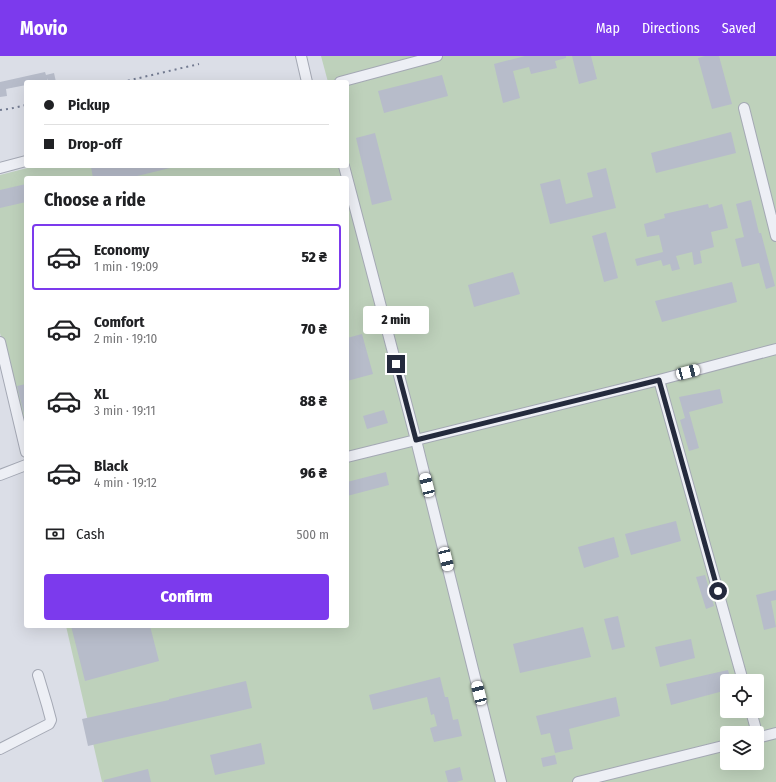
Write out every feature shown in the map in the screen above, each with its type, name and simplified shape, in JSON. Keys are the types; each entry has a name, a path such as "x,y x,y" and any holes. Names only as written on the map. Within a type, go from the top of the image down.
{"street":[{"path":"301,56 307,80"},
{"path":"347,80 437,56"},
{"path":"744,108 776,236"},
{"path":"0,168 24,162"},
{"path":"349,185 416,440 501,782"},
{"path":"0,342 24,444"},
{"path":"349,456 659,380 776,349"},
{"path":"659,380 741,674"},
{"path":"0,475 24,467"},
{"path":"0,749 48,724 51,720 48,705 38,675"},
{"path":"764,736 776,733"},
{"path":"578,782 720,747"}],"green space":[{"path":"321,56 776,56 776,782 102,782 66,628 349,628 349,176 24,176 24,439 0,333 0,175 27,168 349,168 349,80 327,80"}],"building":[{"path":"525,56 566,56 566,58 555,61 557,68 531,74 529,67 513,71 520,98 503,103 494,64"},
{"path":"572,56 591,56 597,79 579,84"},
{"path":"705,56 719,56 732,104 712,109 698,58"},
{"path":"45,72 46,75 54,73 56,80 48,80 47,78 47,80 24,80 24,85 6,89 7,96 0,97 0,82"},
{"path":"442,75 448,96 384,113 378,91"},
{"path":"731,132 736,153 656,173 651,153"},
{"path":"375,133 392,200 372,205 356,138"},
{"path":"91,168 170,168 137,176 93,176"},
{"path":"606,168 616,208 550,224 540,184 560,179 566,204 593,197 587,173"},
{"path":"24,184 24,202 0,208 0,190"},
{"path":"751,200 775,286 766,289 759,263 742,267 735,239 744,237 736,204"},
{"path":"708,204 709,208 722,204 728,228 711,232 714,247 700,251 702,263 694,265 692,252 676,256 680,269 672,271 670,264 663,266 661,260 637,266 635,259 663,252 659,235 647,237 644,224 665,218 664,214"},
{"path":"606,232 618,278 604,282 592,236"},
{"path":"513,272 520,294 474,307 468,285"},
{"path":"732,282 737,302 662,322 655,301"},
{"path":"362,334 373,374 349,380 349,337"},
{"path":"24,384 24,414 17,386"},
{"path":"720,389 723,403 689,412 699,448 689,451 680,420 685,418 679,397"},
{"path":"384,410 388,423 367,429 363,416"},
{"path":"386,472 389,485 349,495 349,481"},
{"path":"676,521 681,541 631,555 625,534"},
{"path":"614,537 619,557 584,568 578,547"},
{"path":"705,575 714,606 706,609 696,577"},
{"path":"776,590 776,600 771,601 776,627 764,630 756,595"},
{"path":"618,616 625,647 612,650 604,619"},
{"path":"583,627 591,657 520,673 513,644"},
{"path":"72,628 151,628 159,661 85,681"},
{"path":"691,639 695,658 660,667 655,647"},
{"path":"728,670 729,674 720,674 720,692 671,705 666,684"},
{"path":"440,677 445,697 448,697 453,720 458,719 462,736 434,742 430,728 437,726 434,714 431,715 427,697 373,710 369,695"},
{"path":"246,681 252,708 88,746 82,719"},
{"path":"616,697 620,716 569,729 573,749 555,753 550,733 541,735 536,716"},
{"path":"261,743 265,764 215,775 210,755"},
{"path":"555,755 557,764 543,767 541,758"},
{"path":"460,767 463,780 448,782 445,771"},
{"path":"148,769 151,782 104,782 104,780"}],"railway":[{"path":"131,80 199,64"},
{"path":"0,110 24,105"}],"route":[{"path":"396,364 416,440 659,380 718,591"}]}
